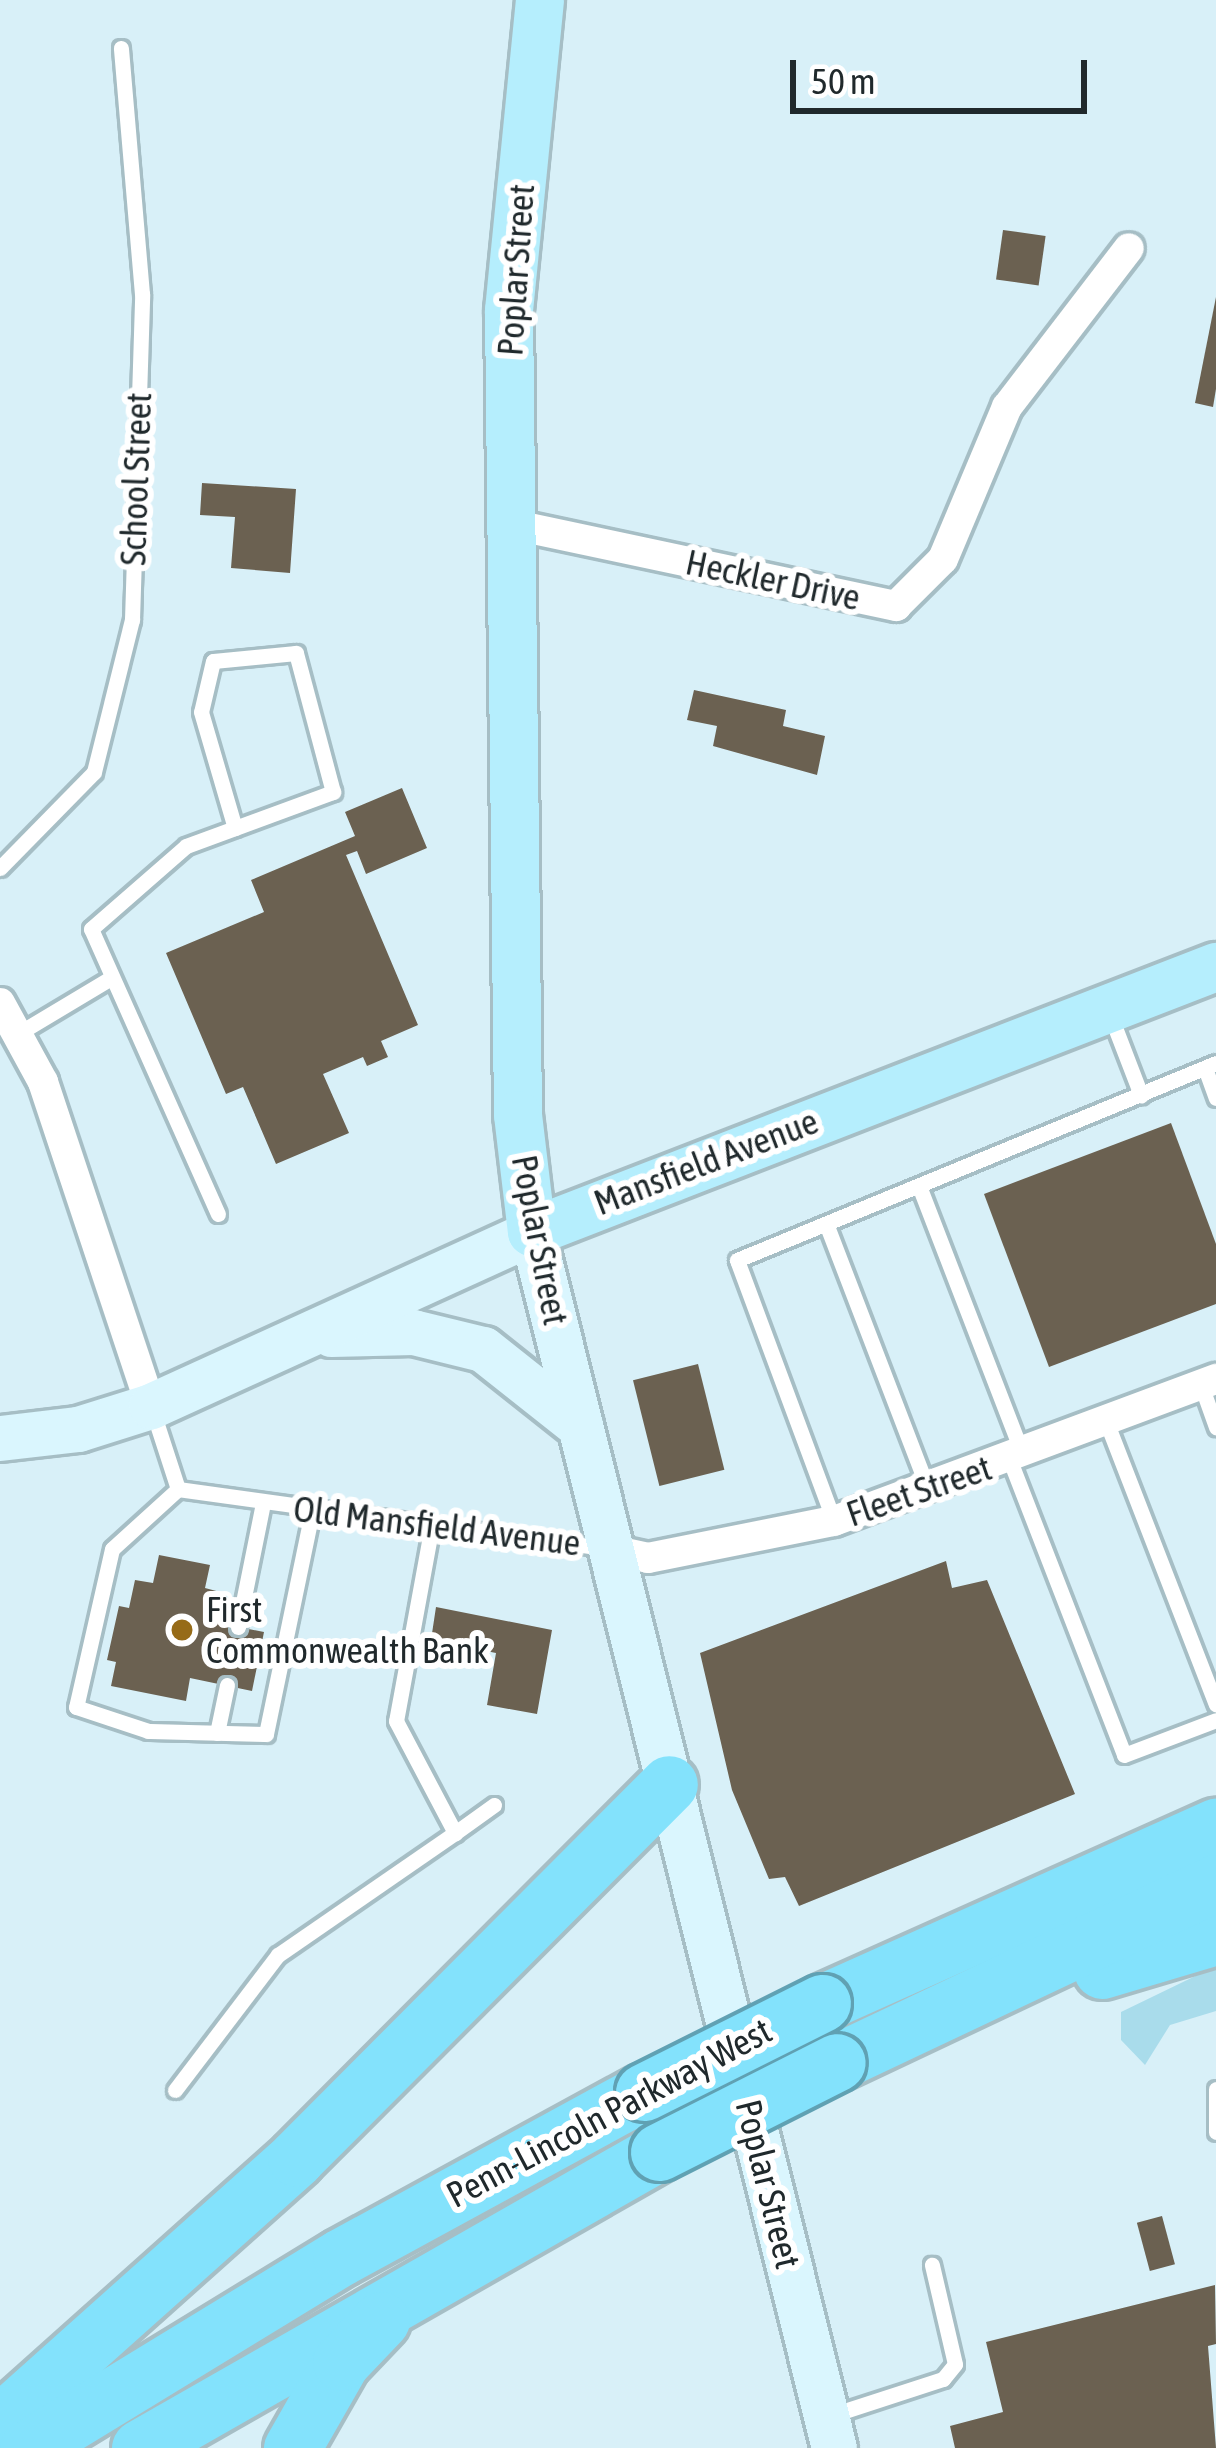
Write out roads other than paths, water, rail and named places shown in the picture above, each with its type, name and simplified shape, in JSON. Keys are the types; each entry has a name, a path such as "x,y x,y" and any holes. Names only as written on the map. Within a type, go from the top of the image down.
{"highway":[{"path":"0,2423 266,2186 669,1784"},
{"name":"Penn-Lincoln Parkway West","path":"28,2448 341,2257 644,2092 822,2002 1216,1827"},
{"name":"Penn-Lincoln Parkway West","path":"140,2448 429,2276 659,2152 1216,1883"},
{"path":"843,2060 1216,1936"},
{"path":"292,2448 341,2362 429,2276"}],"main road":[{"name":"Poplar Street","path":"540,0 508,310 518,1115 532,1232 830,2433"},
{"name":"Mansfield Avenue","path":"0,1438 78,1429 152,1406 532,1232 1216,968"},
{"path":"310,1335 413,1332 467,1343 512,1364 580,1426"}],"street":[{"name":"Heckler Drive","path":"510,524 896,606 943,559 1006,407 1130,248"},
{"path":"0,1004 43,1082 152,1406"},
{"name":"Fleet Street","path":"611,1550 648,1558 834,1521 1208,1382"}],"lane":[{"name":"School Street","path":"0,868 94,772 132,620 142,294 121,48"},
{"path":"218,1214 92,929 186,846 235,828 333,792 296,653 213,661 201,712 235,828"},
{"path":"19,1033 111,978"},
{"path":"1108,1008 1141,1095"},
{"path":"834,1521 737,1260 920,1191 1210,1066 1216,1098"},
{"path":"920,1191 1124,1755 1216,1720"},
{"path":"827,1226 928,1489"},
{"path":"1208,1382 1216,1426"},
{"path":"152,1406 178,1489 112,1549 76,1707 148,1731 266,1734 312,1511"},
{"path":"1106,1421 1215,1697"},
{"name":"Old Mansfield Avenue","path":"178,1489 611,1550"},
{"path":"238,1627 263,1503"},
{"path":"432,1525 396,1721 455,1832"},
{"path":"217,1733 227,1685"},
{"path":"175,2090 278,1955 494,1804"},
{"path":"1216,2089 1216,2132"},
{"path":"830,2433 943,2379 955,2364 932,2265"}],"place":[{"name":"First Commonwealth Bank","path":"182,1630"}]}
